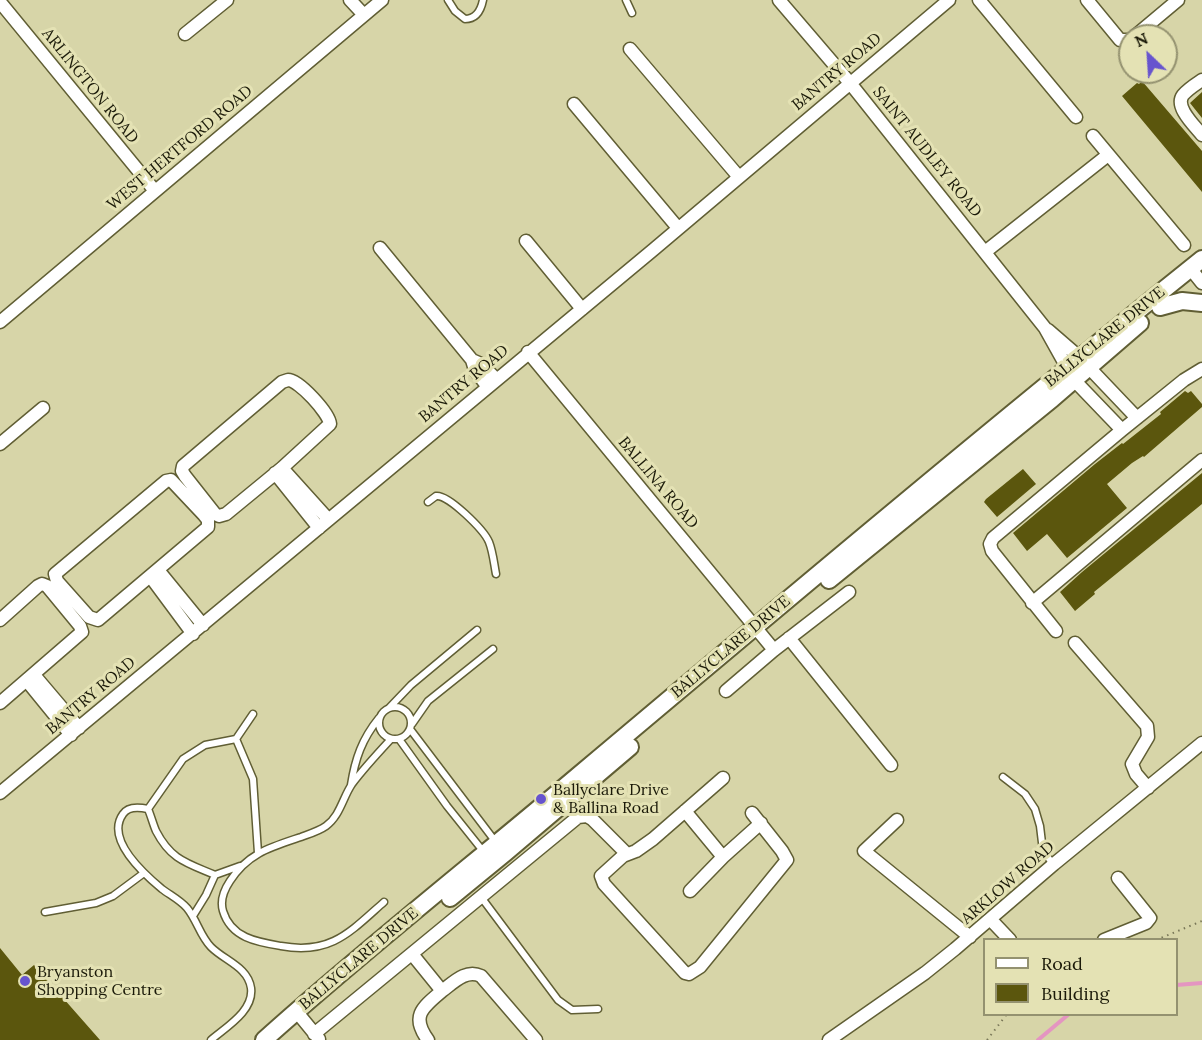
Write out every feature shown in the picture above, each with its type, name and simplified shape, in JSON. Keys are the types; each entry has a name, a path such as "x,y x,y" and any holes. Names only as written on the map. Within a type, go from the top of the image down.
{"street":[{"path":"185,34 227,0"},
{"path":"350,0 364,15"},
{"name":"WEST HERTFORD ROAD","path":"0,322 382,0"},
{"name":"SAINT AUDLEY ROAD","path":"779,0 850,83 1045,328 1070,374 1122,430"},
{"path":"978,0 1076,117"},
{"path":"1087,0 1118,38"},
{"path":"1149,24 1178,0"},
{"name":"BANTRY ROAD","path":"0,793 582,309 946,1"},
{"name":"ARLINGTON ROAD","path":"0,2 155,190"},
{"path":"630,49 739,177"},
{"path":"1202,80 1183,94 1181,107 1202,135"},
{"path":"574,104 678,228"},
{"path":"1093,136 1184,245"},
{"path":"985,252 1108,155"},
{"path":"526,241 582,309"},
{"path":"380,248 472,360 481,364 492,382"},
{"name":"BALLYCLARE DRIVE","path":"1084,363 1160,307 1198,272"},
{"name":"BALLYCLARE DRIVE","path":"264,1040 380,953 758,631 1070,374 1198,272"},
{"path":"1160,307 1182,301 1202,303"},
{"name":"SAINT AUDLEY ROAD","path":"1045,328 1084,363 1137,418"},
{"name":"BALLINA ROAD","path":"528,352 774,650"},
{"path":"1056,632 992,550 990,544 993,538 1122,430 1184,380 1202,369"},
{"path":"293,380 298,382 327,415 330,424 279,471 226,514 219,516 185,476 182,468 282,382 293,380"},
{"path":"0,444 43,408"},
{"path":"1032,603 1202,460"},
{"path":"279,471 323,524"},
{"path":"171,480 204,515 208,527 154,573 98,620 89,617 57,581 55,574 166,481 171,480"},
{"path":"154,573 203,625"},
{"path":"154,573 193,634"},
{"path":"0,620 42,584 47,586 81,626 82,632 0,703"},
{"path":"726,691 774,650 849,592"},
{"path":"789,638 891,765"},
{"path":"1075,643 1147,726 1148,737 1132,764 1136,774 1148,788"},
{"path":"31,678 75,731"},
{"name":"ARKLOW ROAD","path":"829,1040 926,973 1202,743"},
{"path":"723,778 645,845 627,854 602,874 602,882 681,970 689,974 700,967 786,863 785,856 752,813"},
{"path":"685,811 723,857"},
{"path":"299,1015 317,1037 412,954 581,816 592,819 627,854"},
{"path":"897,820 864,851 970,937"},
{"path":"690,891 723,857 761,824"},
{"path":"1107,938 1146,923 1150,918 1118,878"},
{"path":"991,920 1009,938"},
{"path":"412,954 442,992"},
{"path":"428,1040 421,1026 419,1017 421,1010 442,992 471,973 481,976 536,1040"},
{"name":"BALLYCLARE DRIVE","path":"278,1040 299,1015"}],"lane":[{"path":"448,0 455,11 465,19 475,16 482,7 483,0"},
{"path":"626,0 632,13"},
{"path":"428,502 436,496 445,497 477,526 489,542 496,574"},
{"path":"351,786 356,759 368,732 411,685 477,630"},
{"path":"381,716 379,726 381,731 391,739 399,739 408,734 428,701 493,649"},
{"path":"389,708 404,710 411,718 411,726 495,853 507,876"},
{"path":"148,809 183,759 205,745 236,740 253,714"},
{"path":"148,809 164,845 179,860 215,875 240,866 258,853 326,826 340,808 351,786 391,739"},
{"path":"399,739 447,806 495,853 519,866"},
{"path":"236,740 253,778 258,853"},
{"path":"1003,777 1025,794 1035,809 1043,851 1054,864"},
{"path":"148,809 133,808 124,811 120,819 118,830 128,855 144,873 185,906 209,945 224,959 243,970 251,987 251,1002 246,1009 211,1040"},
{"path":"240,866 228,884 222,899 222,909 232,927 241,936 252,941 297,949 329,944 344,937 384,902"},
{"path":"45,912 96,903 113,896 144,873"},
{"path":"193,916 215,875"},
{"path":"481,897 558,1000 572,1010 598,1009"}],"path":[{"path":"1159,938 1202,921"},
{"path":"987,1040 1005,1016"}],"building":[{"path":"1136,84 1145,84 1202,151 1202,192 1122,96"},
{"path":"1202,92 1202,118 1190,103"},
{"path":"1185,391 1188,393 1191,391 1202,407 1144,457 1132,463 1107,484 1127,508 1067,558 1047,534 1027,551 1013,533 1095,464 1161,414 1160,412"},
{"path":"1023,469 1036,484 997,517 984,502"},
{"path":"1202,473 1202,504 1094,592 1095,594 1075,611 1060,592"},
{"name":"Bryanston Shopping Centre","path":"0,948 22,975 34,965 100,1040 0,1040"}],"waterway":[{"path":"1178,985 1202,983"},
{"path":"1038,1040 1067,1016"}],"place":[{"name":"Ballyclare Drive & Ballina Road","path":"541,799"},
{"name":"Bryanston Shopping Centre","path":"25,981"}]}
